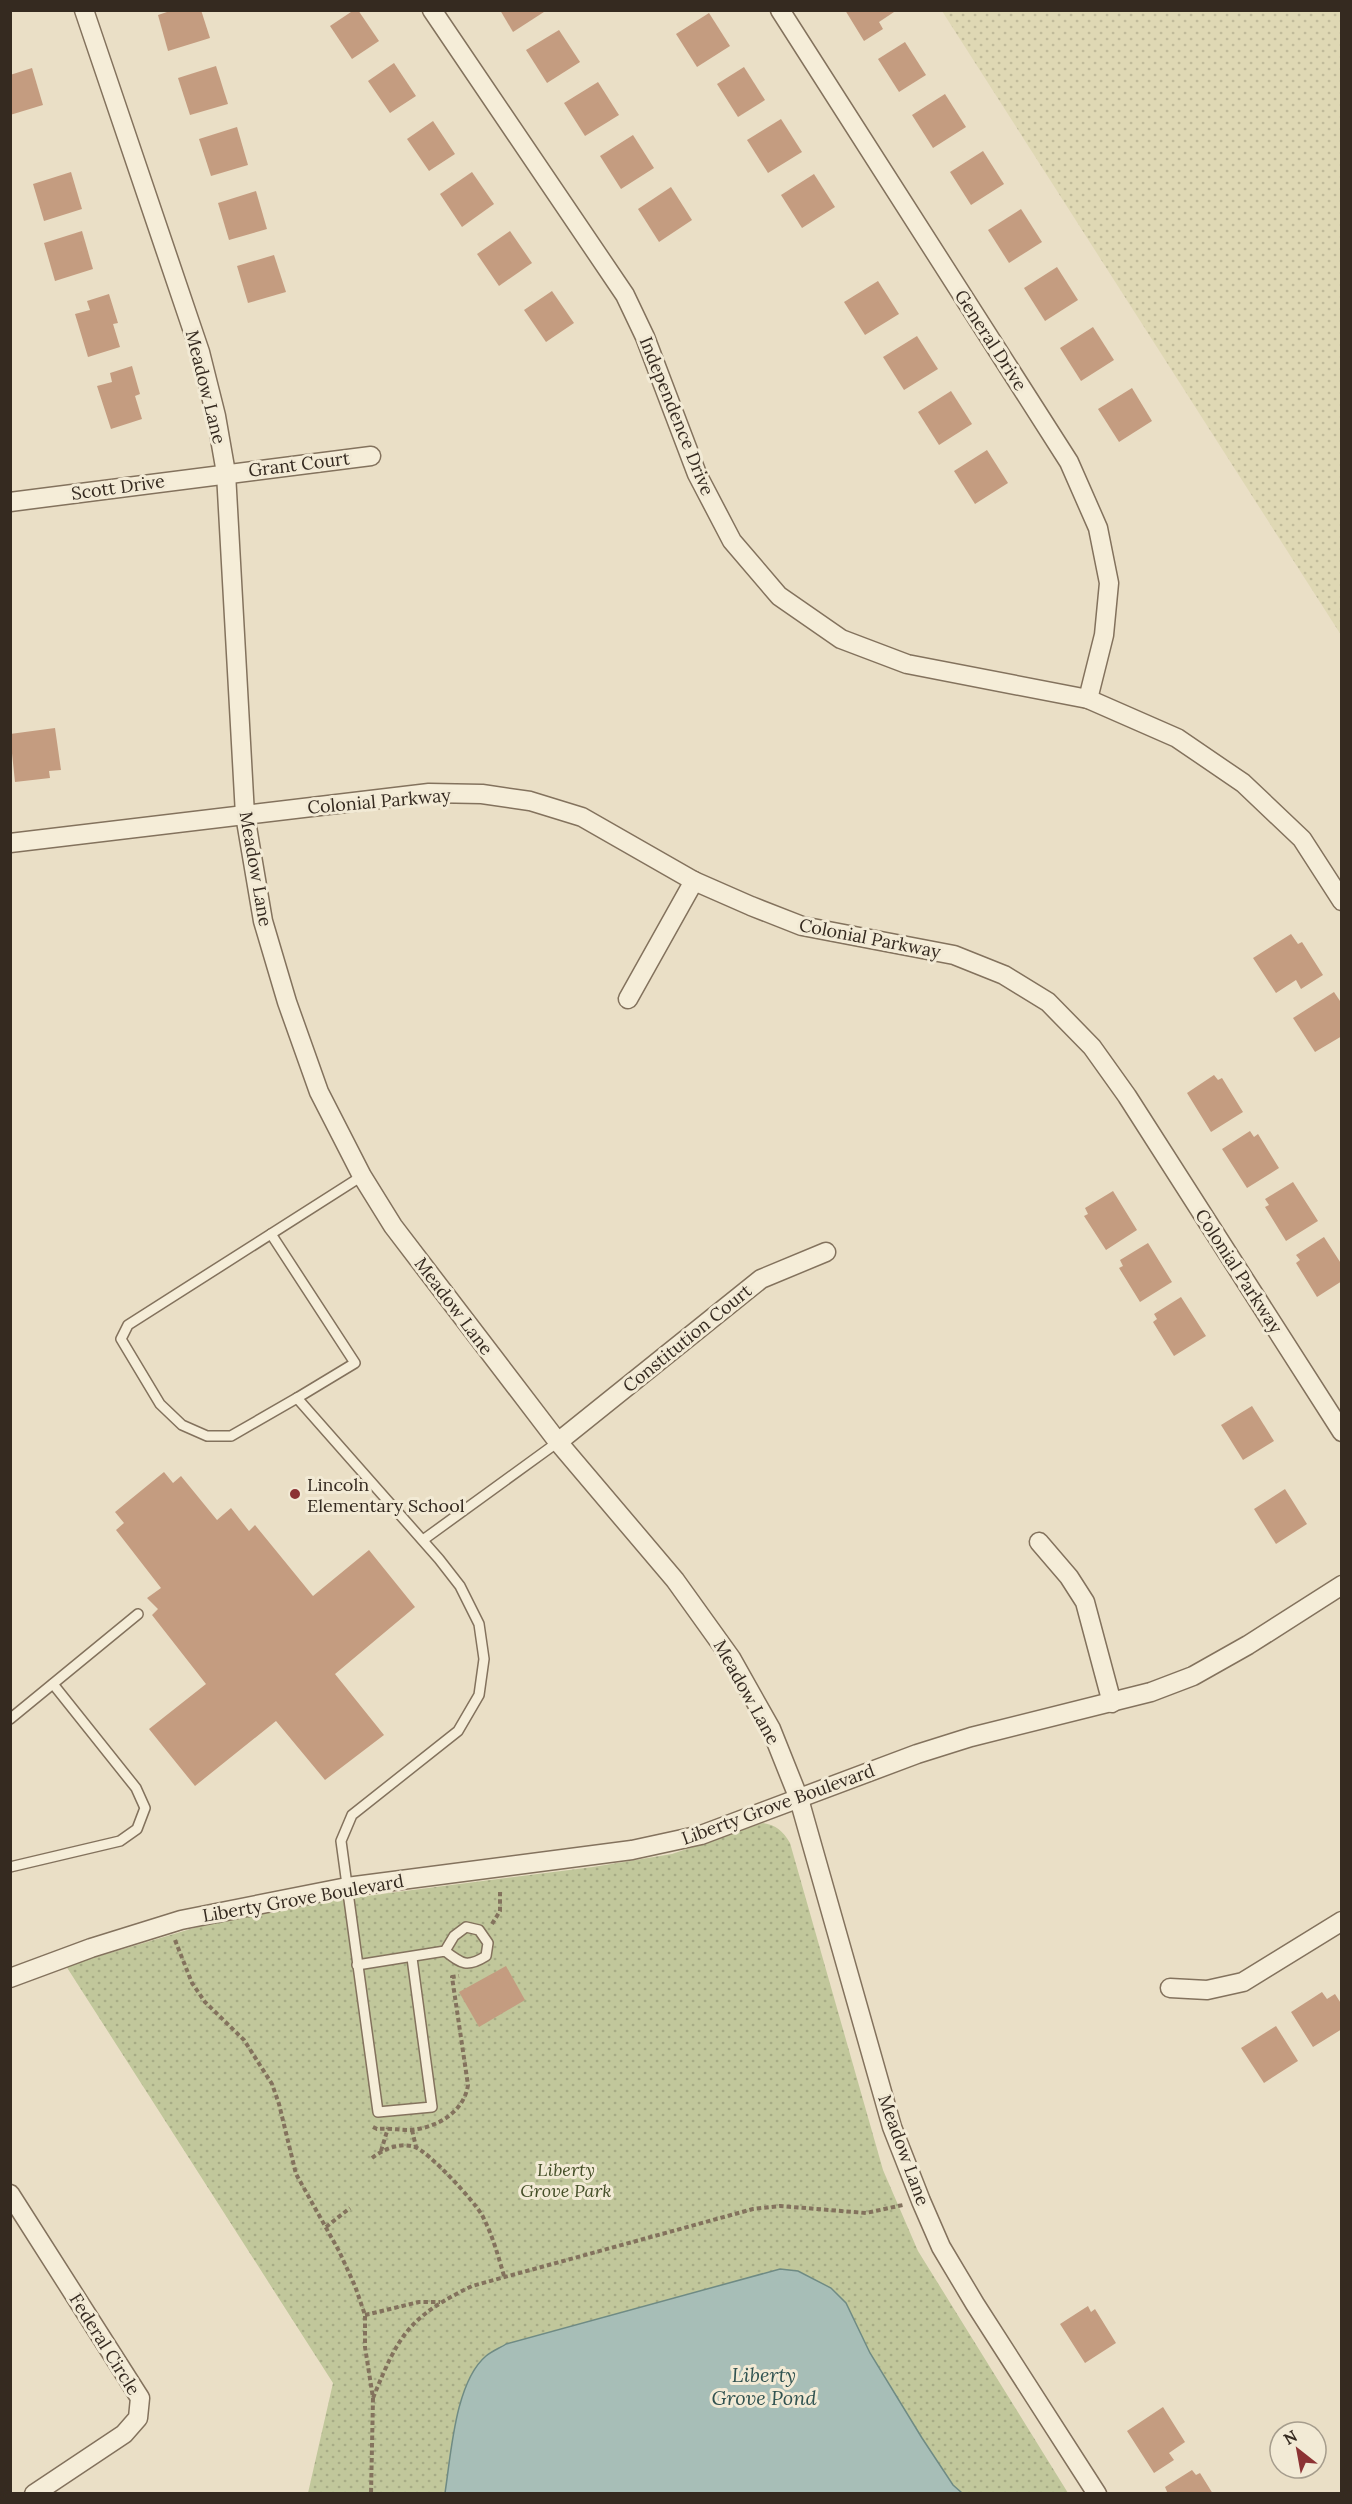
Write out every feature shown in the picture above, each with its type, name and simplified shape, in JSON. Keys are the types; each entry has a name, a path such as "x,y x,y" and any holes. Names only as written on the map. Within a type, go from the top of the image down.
{"street":[{"name":"Meadow Lane","path":"84,10 200,352 216,416 226,472 245,814 263,921 287,1002 319,1092 362,1176 393,1226 558,1442 675,1580 731,1658 771,1729 799,1799 892,2127 941,2247 1097,2493"},
{"name":"Independence Drive","path":"432,10 625,295 645,337 697,474 732,541 779,596 841,639 907,664 1088,699 1177,738 1243,783 1302,839 1341,901"},
{"name":"General Drive","path":"780,10 1069,462 1098,528 1109,583 1104,635 1088,699"},
{"name":"Grant Court","path":"226,472 371,456"},
{"name":"Scott Drive","path":"10,502 226,472"},
{"name":"Colonial Parkway","path":"10,843 429,794 482,794 530,801 582,817 694,881 802,926 954,955 1004,975 1048,1002 1092,1047 1127,1096 1341,1432"},
{"path":"628,999 694,881"},
{"name":"Constitution Court","path":"558,1442 761,1279 826,1252"},
{"path":"1039,1542 1069,1577 1085,1602 1112,1703"},
{"name":"Liberty Grove Boulevard","path":"10,1978 91,1948 169,1923 347,1887 632,1850 701,1835 917,1754 971,1737 1151,1692 1193,1676 1248,1645 1341,1585"},
{"path":"1170,1989 1207,1990 1243,1982 1341,1921"},
{"name":"Federal Circle","path":"10,2194 140,2398 138,2418 124,2434 34,2493"}],"lane":[{"path":"271,1234 355,1363 231,1436 207,1436 182,1425 160,1404 121,1340 128,1324 362,1176"},
{"path":"297,1398 423,1540 460,1586 478,1624 484,1659 479,1695 458,1731 352,1815 341,1841 378,2112 432,2107 412,1958"},
{"path":"423,1540 558,1442"},
{"path":"10,1719 138,1614"},
{"path":"10,1867 120,1841 137,1829 145,1808 136,1788 53,1684"},
{"path":"357,1965 445,1951 454,1936 466,1927 479,1930 488,1943 486,1956 474,1964 459,1962 445,1951"}],"path":[{"path":"491,1924 500,1911 500,1892"},
{"path":"485,1921 491,1924 497,1933"},
{"path":"169,1923 192,1983 205,2002 244,2040 272,2084 296,2174 326,2227 355,2286 364,2314 365,2347 373,2398 370,2493"},
{"path":"368,2123 377,2129 412,2130 451,2116 460,2107 467,2095 468,2085 452,1977 463,1976"},
{"path":"381,2151 388,2128"},
{"path":"412,2130 416,2147"},
{"path":"372,2158 381,2151 402,2145 416,2147 454,2181 481,2213 493,2238 504,2276"},
{"path":"373,2398 391,2353 408,2327 440,2302 472,2286 753,2209 780,2206 866,2213 921,2200"},
{"path":"326,2227 350,2208"},
{"path":"364,2314 419,2302 440,2302"}],"shaded area":[{"path":"942,11 1341,11 1341,635"}],"green space":[{"name":"Liberty Grove Park","path":"763,1823 779,1829 790,1843 883,2170 918,2251 1068,2493 308,2493 333,2383 66,1966 221,1920 311,1903 593,1867 672,1854"}],"water":[{"name":"Liberty Grove Pond","path":"780,2269 798,2271 831,2288 846,2303 870,2353 922,2438 953,2485 962,2493 445,2493 452,2440 461,2401 467,2383 488,2354 506,2344"}],"building":[{"path":"173,10 201,10 210,38 168,51 158,15"},
{"path":"354,10 358,10 379,41 352,59 330,26"},
{"path":"500,10 547,10 513,32"},
{"path":"845,10 897,10 879,22 883,29 864,41"},
{"path":"709,13 730,46 697,67 676,34"},
{"path":"559,30 580,62 547,83 526,50"},
{"path":"905,42 926,75 899,92 878,59"},
{"path":"394,63 416,96 390,113 368,81"},
{"path":"216,66 228,104 190,115 178,78"},
{"path":"744,67 765,100 738,117 717,84"},
{"path":"32,68 43,105 10,115 10,75"},
{"path":"598,82 619,115 585,136 564,103"},
{"path":"945,94 966,127 933,148 912,115"},
{"path":"781,119 802,152 768,173 747,140"},
{"path":"433,121 455,154 429,171 407,139"},
{"path":"237,127 248,165 211,176 199,139"},
{"path":"633,135 654,168 621,189 600,156"},
{"path":"983,151 1004,184 971,205 950,172"},
{"path":"71,172 82,209 44,221 33,184"},
{"path":"472,172 494,204 462,227 440,194"},
{"path":"814,174 835,207 802,228 781,195"},
{"path":"671,187 692,220 659,242 638,209"},
{"path":"256,191 267,229 229,240 218,203"},
{"path":"1021,209 1042,242 1009,263 988,230"},
{"path":"82,231 93,269 55,281 44,243"},
{"path":"510,231 532,263 499,286 477,254"},
{"path":"274,255 286,292 248,303 237,266"},
{"path":"1057,267 1078,300 1045,321 1024,288"},
{"path":"878,281 899,314 865,335 844,302"},
{"path":"552,291 574,323 546,342 524,310"},
{"path":"109,294 118,323 113,324 120,347 88,357 75,314 90,310 87,301"},
{"path":"1093,327 1114,360 1081,381 1060,348"},
{"path":"917,336 938,369 904,390 883,357"},
{"path":"132,366 140,394 135,396 142,419 111,429 97,386 112,382 110,373"},
{"path":"1132,388 1152,421 1119,442 1098,409"},
{"path":"951,391 972,424 939,445 918,412"},
{"path":"987,450 1008,483 975,504 954,471"},
{"path":"55,728 61,770 49,771 50,778 15,782 10,734"},
{"path":"1291,934 1298,944 1302,942 1323,975 1301,989 1296,980 1276,993 1253,958"},
{"path":"1334,992 1342,1004 1342,1036 1315,1052 1293,1018"},
{"path":"1214,1075 1218,1080 1222,1078 1243,1112 1211,1132 1187,1093"},
{"path":"1250,1131 1254,1137 1258,1134 1279,1168 1247,1188 1222,1149"},
{"path":"1293,1182 1318,1221 1286,1241 1265,1207 1269,1205 1265,1199"},
{"path":"1113,1191 1137,1230 1106,1250 1084,1216 1088,1214 1085,1208"},
{"path":"1324,1237 1342,1265 1342,1281 1317,1297 1296,1263 1300,1260 1296,1255"},
{"path":"1148,1243 1172,1282 1140,1302 1119,1268 1123,1266 1120,1260"},
{"path":"1181,1297 1206,1336 1174,1356 1153,1322 1157,1319 1154,1314"},
{"path":"1252,1406 1274,1441 1243,1460 1221,1425"},
{"path":"164,1472 173,1483 181,1476 217,1520 231,1508 249,1531 255,1525 313,1596 369,1550 415,1607 335,1674 384,1735 325,1780 276,1721 195,1786 149,1729 206,1684 152,1615 158,1609 147,1598 161,1588 116,1530 124,1523 115,1512"},
{"path":"1285,1489 1307,1524 1276,1544 1254,1509"},
{"path":"506,1966 525,2000 479,2027 459,1992"},
{"path":"1322,1992 1327,1999 1335,1994 1342,2005 1342,2029 1313,2047 1291,2012"},
{"path":"1276,2026 1298,2061 1264,2083 1241,2048"},
{"path":"1088,2306 1091,2312 1095,2309 1116,2343 1085,2363 1060,2324"},
{"path":"1163,2407 1185,2442 1169,2453 1174,2460 1154,2473 1127,2431"},
{"path":"1192,2470 1196,2475 1200,2473 1213,2494 1168,2494 1165,2487"}],"place":[{"name":"Lincoln Elementary School","path":"295,1494"}]}
